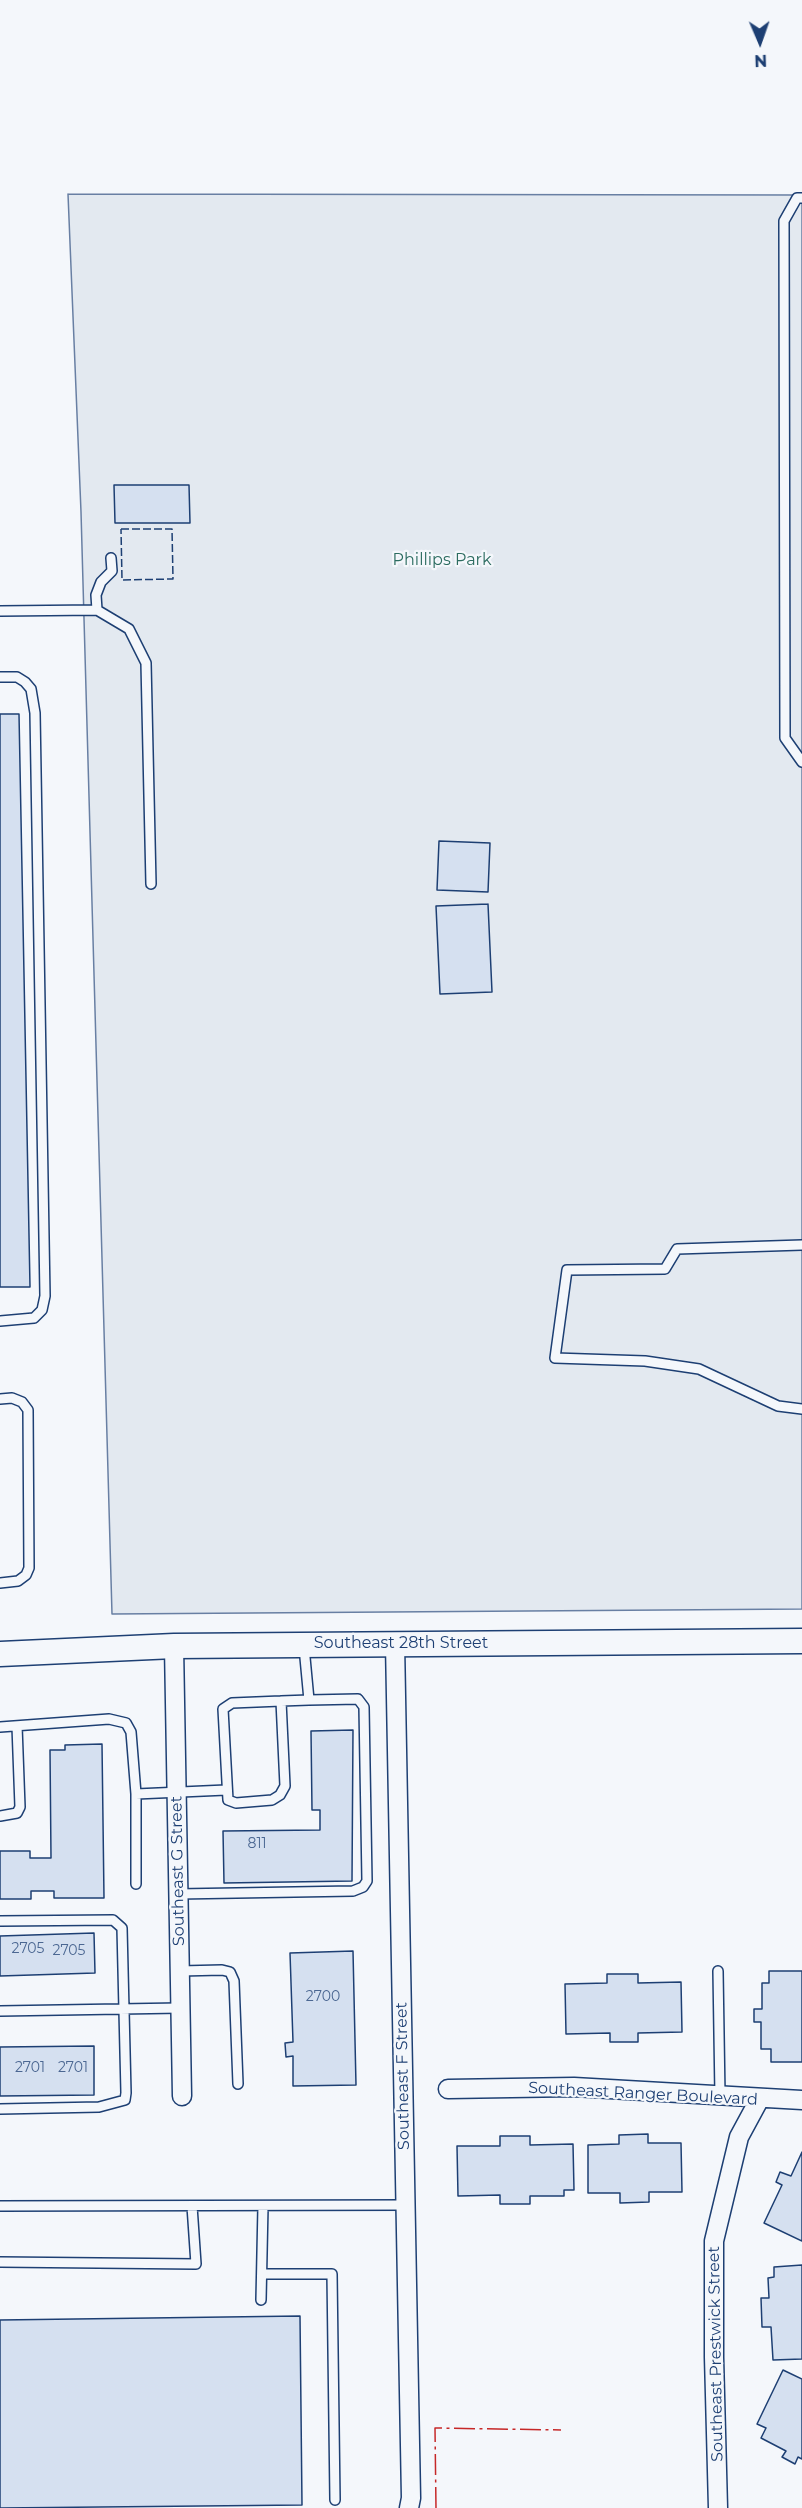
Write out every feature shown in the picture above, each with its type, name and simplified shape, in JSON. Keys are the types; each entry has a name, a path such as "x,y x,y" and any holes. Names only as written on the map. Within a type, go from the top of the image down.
{"main road":[{"name":"Southeast 28th Street","path":"0,1654 174,1646 802,1641"}],"street":[{"name":"Southeast F Street","path":"395,1643 411,2498 409,2508"},
{"name":"Southeast G Street","path":"174,1646 182,2096"},
{"name":"Southeast Ranger Boulevard","path":"448,2089 574,2087 759,2100 802,2100"},
{"name":"Southeast Prestwick Street","path":"718,2508 714,2241 739,2137 759,2100"}],"lane":[{"path":"802,198 797,198 784,221 785,738 802,762"},
{"path":"97,610 96,596 101,582 111,571 111,558"},
{"path":"0,611 97,610 129,629 146,663 151,884"},
{"path":"0,677 17,677 25,682 31,689 34,713 45,1296 42,1310 34,1318 0,1321"},
{"path":"802,1245 677,1249 665,1269 567,1270 555,1358 645,1360 699,1369 778,1406 802,1409"},
{"path":"0,1399 12,1398 22,1402 28,1410 29,1568 26,1575 18,1581 0,1583"},
{"path":"304,1644 309,1700"},
{"path":"178,1894 353,1891 363,1887 367,1881 364,1707 358,1700 309,1700 281,1701 232,1703 223,1709 228,1800 236,1803 272,1800 280,1795 285,1786 281,1701"},
{"path":"0,1727 109,1719 126,1723 131,1732 136,1794 136,1884"},
{"path":"0,1816 17,1813 20,1807 17,1726"},
{"path":"136,1794 226,1791"},
{"path":"0,1921 113,1920 122,1928 125,2100 99,2107 0,2109"},
{"path":"180,1971 222,1970 230,1972 234,1982 238,2085"},
{"path":"718,1971 720,2096"},
{"path":"0,2011 180,2008"},
{"path":"261,2300 263,2205"},
{"path":"0,2206 406,2205"},
{"path":"0,2262 196,2264 192,2206"},
{"path":"262,2274 332,2274 335,2500"}],"green space":[{"name":"Phillips Park","path":"68,194 802,195 802,1609 112,1614 81,512"}],"building":[{"path":"114,485 189,485 190,523 115,523"},
{"path":"0,714 19,714 30,1287 0,1287"},
{"path":"439,841 490,843 488,892 437,890"},
{"path":"488,904 492,992 440,994 436,906"},
{"path":"353,1730 352,1881 224,1883 223,1831 320,1830 320,1810 312,1810 311,1731"},
{"path":"102,1744 104,1898 54,1898 54,1891 31,1891 31,1899 0,1899 0,1851 30,1851 30,1858 51,1858 50,1750 65,1750 65,1745"},
{"path":"94,1933 95,1973 0,1976 0,1936"},
{"path":"353,1951 356,2085 293,2086 293,2056 286,2057 285,2043 293,2042 290,1953"},
{"path":"769,1971 802,1971 802,2062 771,2062 771,2049 761,2049 761,2022 754,2022 754,2009 762,2009 762,1983 769,1983"},
{"path":"607,1974 638,1974 638,1983 681,1982 682,2032 638,2033 638,2042 610,2042 610,2033 566,2034 565,1984 607,1983"},
{"path":"94,2046 94,2095 0,2096 0,2047"},
{"path":"648,2134 648,2143 681,2143 682,2192 649,2192 649,2202 620,2203 620,2193 588,2193 588,2145 619,2144 619,2135"},
{"path":"500,2136 530,2136 530,2145 573,2144 574,2190 564,2190 564,2196 530,2196 530,2204 500,2204 500,2195 458,2196 457,2146 500,2146"},
{"path":"802,2152 802,2241 764,2223 782,2185 776,2182 780,2172 791,2176"},
{"path":"802,2265 802,2359 773,2360 771,2327 762,2327 761,2298 769,2298 768,2278 774,2277 774,2267"},
{"path":"300,2316 302,2505 0,2508 0,2320"},
{"path":"783,2370 802,2379 802,2459 798,2457 795,2464 782,2457 786,2451 761,2438 766,2428 757,2424"}],"fence":[{"path":"121,529 172,529 173,579 122,580 121,529"}],"power":[{"path":"436,2508 435,2428 561,2430"}]}
